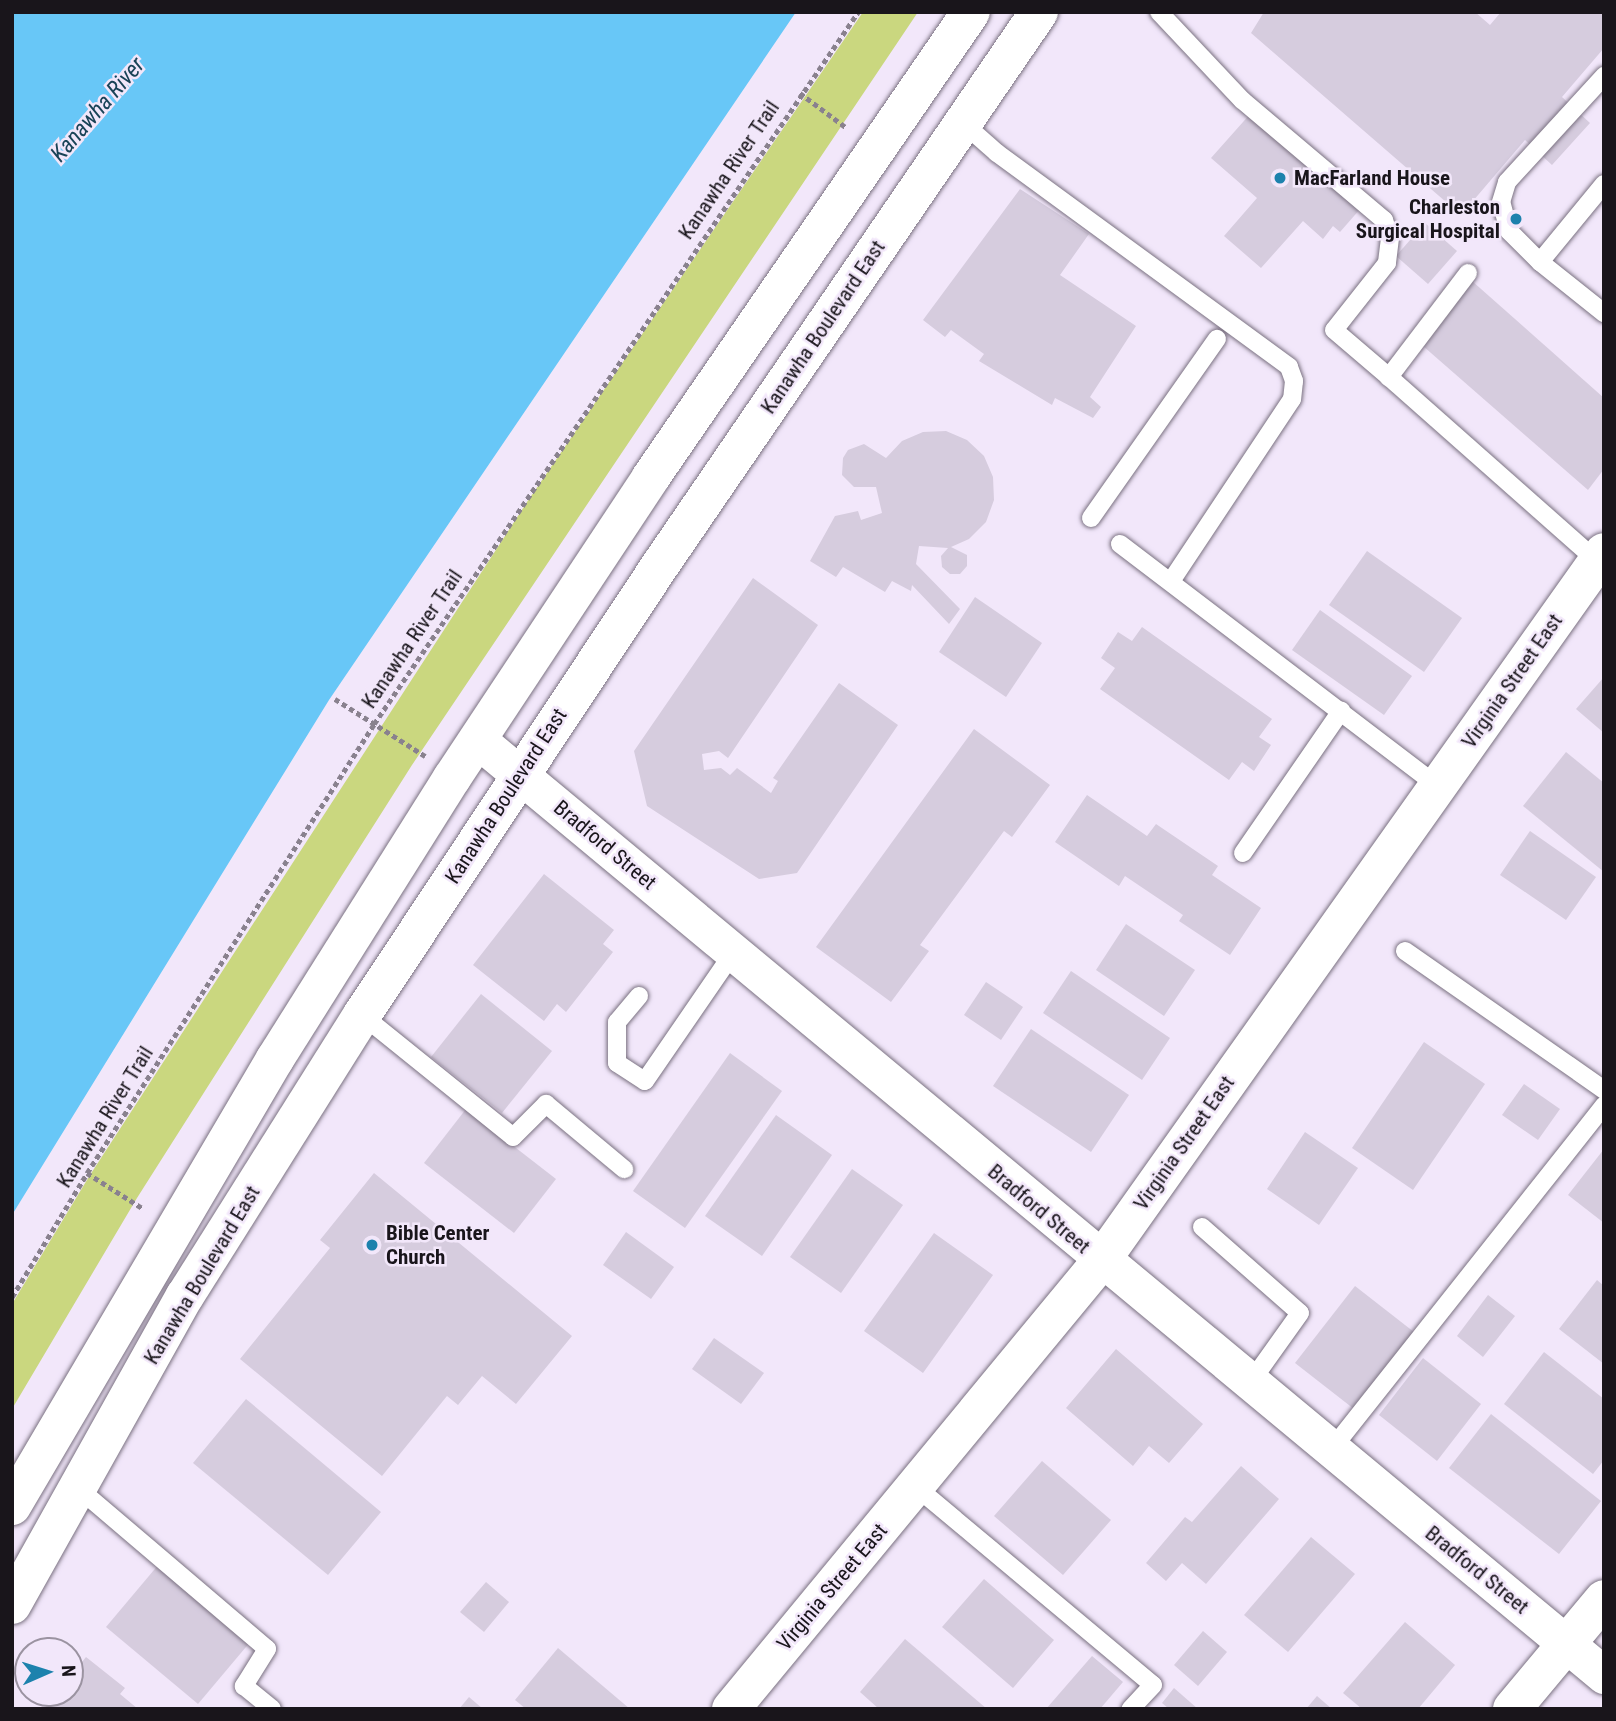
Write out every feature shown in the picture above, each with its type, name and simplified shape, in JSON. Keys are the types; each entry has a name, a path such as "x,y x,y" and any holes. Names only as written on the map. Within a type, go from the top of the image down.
{"main road":[{"path":"12,1506 275,1059 478,740 651,477 971,12"},
{"name":"Kanawha Boulevard East","path":"12,1605 185,1296 362,1015 520,774 1039,12"},
{"name":"Virginia Street East","path":"731,1709 1101,1261 1601,560"},
{"path":"1512,1709 1604,1600"}],"street":[{"name":"Bradford Street","path":"478,740 1101,1261 1604,1675"}],"lane":[{"path":"1159,12 1242,100 1384,220 1390,238 1387,263 1334,330 1601,560"},
{"path":"1604,76 1507,182 1502,202 1509,231 1540,262 1604,313"},
{"path":"963,123 997,153 1289,367 1294,381 1292,398 1171,581"},
{"path":"1540,262 1604,184"},
{"path":"1389,377 1468,272"},
{"path":"1091,518 1217,339"},
{"path":"1120,544 1438,786"},
{"path":"1243,853 1341,711"},
{"path":"1405,951 1604,1090"},
{"path":"639,996 617,1022 617,1063 645,1081 733,953"},
{"path":"362,1015 513,1137 546,1104 624,1169"},
{"path":"1331,1450 1604,1105"},
{"path":"1202,1227 1300,1313 1250,1383"},
{"path":"915,1486 1153,1685 1131,1709"},
{"path":"78,1488 267,1649 244,1686 272,1709"}],"path":[{"name":"Kanawha River Trail","path":"12,1297 87,1173 374,724 800,93 858,12"},
{"path":"800,93 850,130"},
{"path":"335,699 429,758"},
{"path":"87,1173 144,1209"}],"green space":[{"path":"863,12 918,12 412,765 137,1198 12,1409 12,1304 90,1175 527,502"}],"water":[{"name":"Kanawha River","path":"12,12 796,12 329,700 12,1215"}],"building":[{"path":"1264,12 1475,12 1490,25 1501,12 1604,12 1604,48 1562,97 1590,123 1552,165 1525,140 1461,215 1251,33"},
{"name":"MacFarland House","path":"1251,113 1361,208 1340,232 1333,226 1323,239 1303,221 1261,268 1224,236 1257,198 1211,158"},
{"path":"1020,189 1089,234 1060,275 1136,326 1090,397 1101,407 1093,418 1055,398 1052,405 979,361 984,354 951,330 945,337 923,320"},
{"path":"1425,223 1457,251 1428,284 1396,256"},
{"path":"1472,281 1604,398 1604,469 1588,490 1423,346"},
{"path":"946,431 967,440 984,456 993,477 994,500 986,522 969,539 951,547 967,555 967,566 960,574 950,574 942,567 941,556 948,548 919,546 916,564 960,609 949,624 912,585 911,591 892,581 885,592 843,567 836,577 810,561 835,516 858,511 861,520 882,513 876,487 854,487 842,475 843,458 848,450 864,444 886,458 902,441 923,432"},
{"path":"1367,551 1462,618 1424,672 1329,605"},
{"path":"753,578 818,625 728,758 719,751 702,754 704,770 721,768 730,775 737,768 771,793 778,781 773,778 839,683 898,725 797,873 759,879 647,806 634,751"},
{"path":"975,597 1042,643 1006,697 939,652"},
{"path":"1320,610 1412,676 1384,715 1292,650"},
{"path":"1142,627 1272,719 1259,737 1271,745 1254,771 1242,762 1229,780 1100,689 1115,668 1101,658 1118,632 1132,641"},
{"path":"1604,677 1604,733 1576,709"},
{"path":"974,729 1050,785 1012,837 1004,831 920,945 929,951 891,1002 816,947"},
{"path":"1566,752 1604,783 1604,872 1523,806"},
{"path":"1087,795 1147,836 1156,824 1218,866 1212,875 1261,908 1230,955 1179,921 1183,915 1125,876 1119,886 1055,842"},
{"path":"1530,831 1596,877 1566,920 1500,875"},
{"path":"544,874 614,930 603,944 613,952 566,1012 557,1004 544,1021 473,965"},
{"path":"1126,924 1195,970 1164,1016 1096,970"},
{"path":"1071,971 1170,1038 1142,1080 1043,1013"},
{"path":"986,982 1023,1007 1001,1040 964,1015"},
{"path":"481,994 552,1051 502,1113 431,1057"},
{"path":"1031,1029 1129,1095 1091,1152 993,1086"},
{"path":"1424,1042 1485,1084 1413,1190 1352,1148"},
{"path":"730,1053 782,1091 685,1228 633,1191"},
{"path":"1524,1084 1560,1109 1538,1140 1502,1115"},
{"path":"466,1109 556,1179 514,1233 424,1163"},
{"path":"776,1115 832,1155 762,1256 705,1216"},
{"path":"1305,1132 1358,1168 1319,1225 1267,1189"},
{"path":"1604,1149 1604,1223 1568,1195"},
{"path":"852,1169 903,1205 841,1293 790,1257"},
{"path":"374,1173 572,1336 516,1404 482,1376 458,1405 447,1396 382,1476 240,1359 330,1248 320,1240"},
{"path":"626,1232 674,1267 651,1299 603,1265"},
{"path":"934,1233 993,1275 923,1373 864,1331"},
{"path":"1597,1280 1604,1286 1604,1364 1559,1329"},
{"path":"1355,1286 1414,1332 1354,1409 1295,1363"},
{"path":"1488,1295 1515,1316 1483,1357 1457,1336"},
{"path":"714,1338 764,1373 741,1404 692,1369"},
{"path":"1116,1349 1203,1424 1169,1463 1149,1446 1133,1466 1066,1408"},
{"path":"1544,1352 1604,1399 1604,1460 1593,1474 1504,1404"},
{"path":"1423,1358 1481,1404 1437,1461 1379,1415"},
{"path":"246,1399 381,1512 328,1575 193,1463"},
{"path":"1491,1414 1601,1501 1559,1554 1449,1468"},
{"path":"1042,1461 1111,1520 1063,1575 994,1516"},
{"path":"1241,1466 1279,1499 1206,1584 1182,1563 1166,1581 1146,1563 1185,1517 1192,1522"},
{"path":"1311,1537 1355,1574 1288,1652 1244,1615"},
{"path":"159,1564 251,1641 198,1704 106,1627"},
{"path":"984,1579 1054,1640 1013,1688 942,1627"},
{"path":"486,1582 509,1602 484,1632 460,1612"},
{"path":"1405,1622 1455,1665 1418,1709 1362,1709 1343,1693"},
{"path":"1203,1631 1227,1652 1198,1686 1174,1665"},
{"path":"905,1639 987,1709 879,1709 860,1692"},
{"path":"558,1648 630,1709 526,1709 515,1700"},
{"path":"1092,1656 1123,1682 1100,1709 1046,1709"},
{"path":"86,1657 125,1688 120,1694 138,1709 44,1709 84,1707"},
{"path":"1174,1688 1198,1709 1169,1709 1162,1703"},
{"path":"1317,1696 1332,1709 1306,1709"},
{"path":"469,1697 483,1709 459,1709"}],"place":[{"name":"MacFarland House","path":"1280,178"},
{"name":"Charleston Surgical Hospital","path":"1516,219"},
{"name":"Bible Center Church","path":"372,1245"}]}
